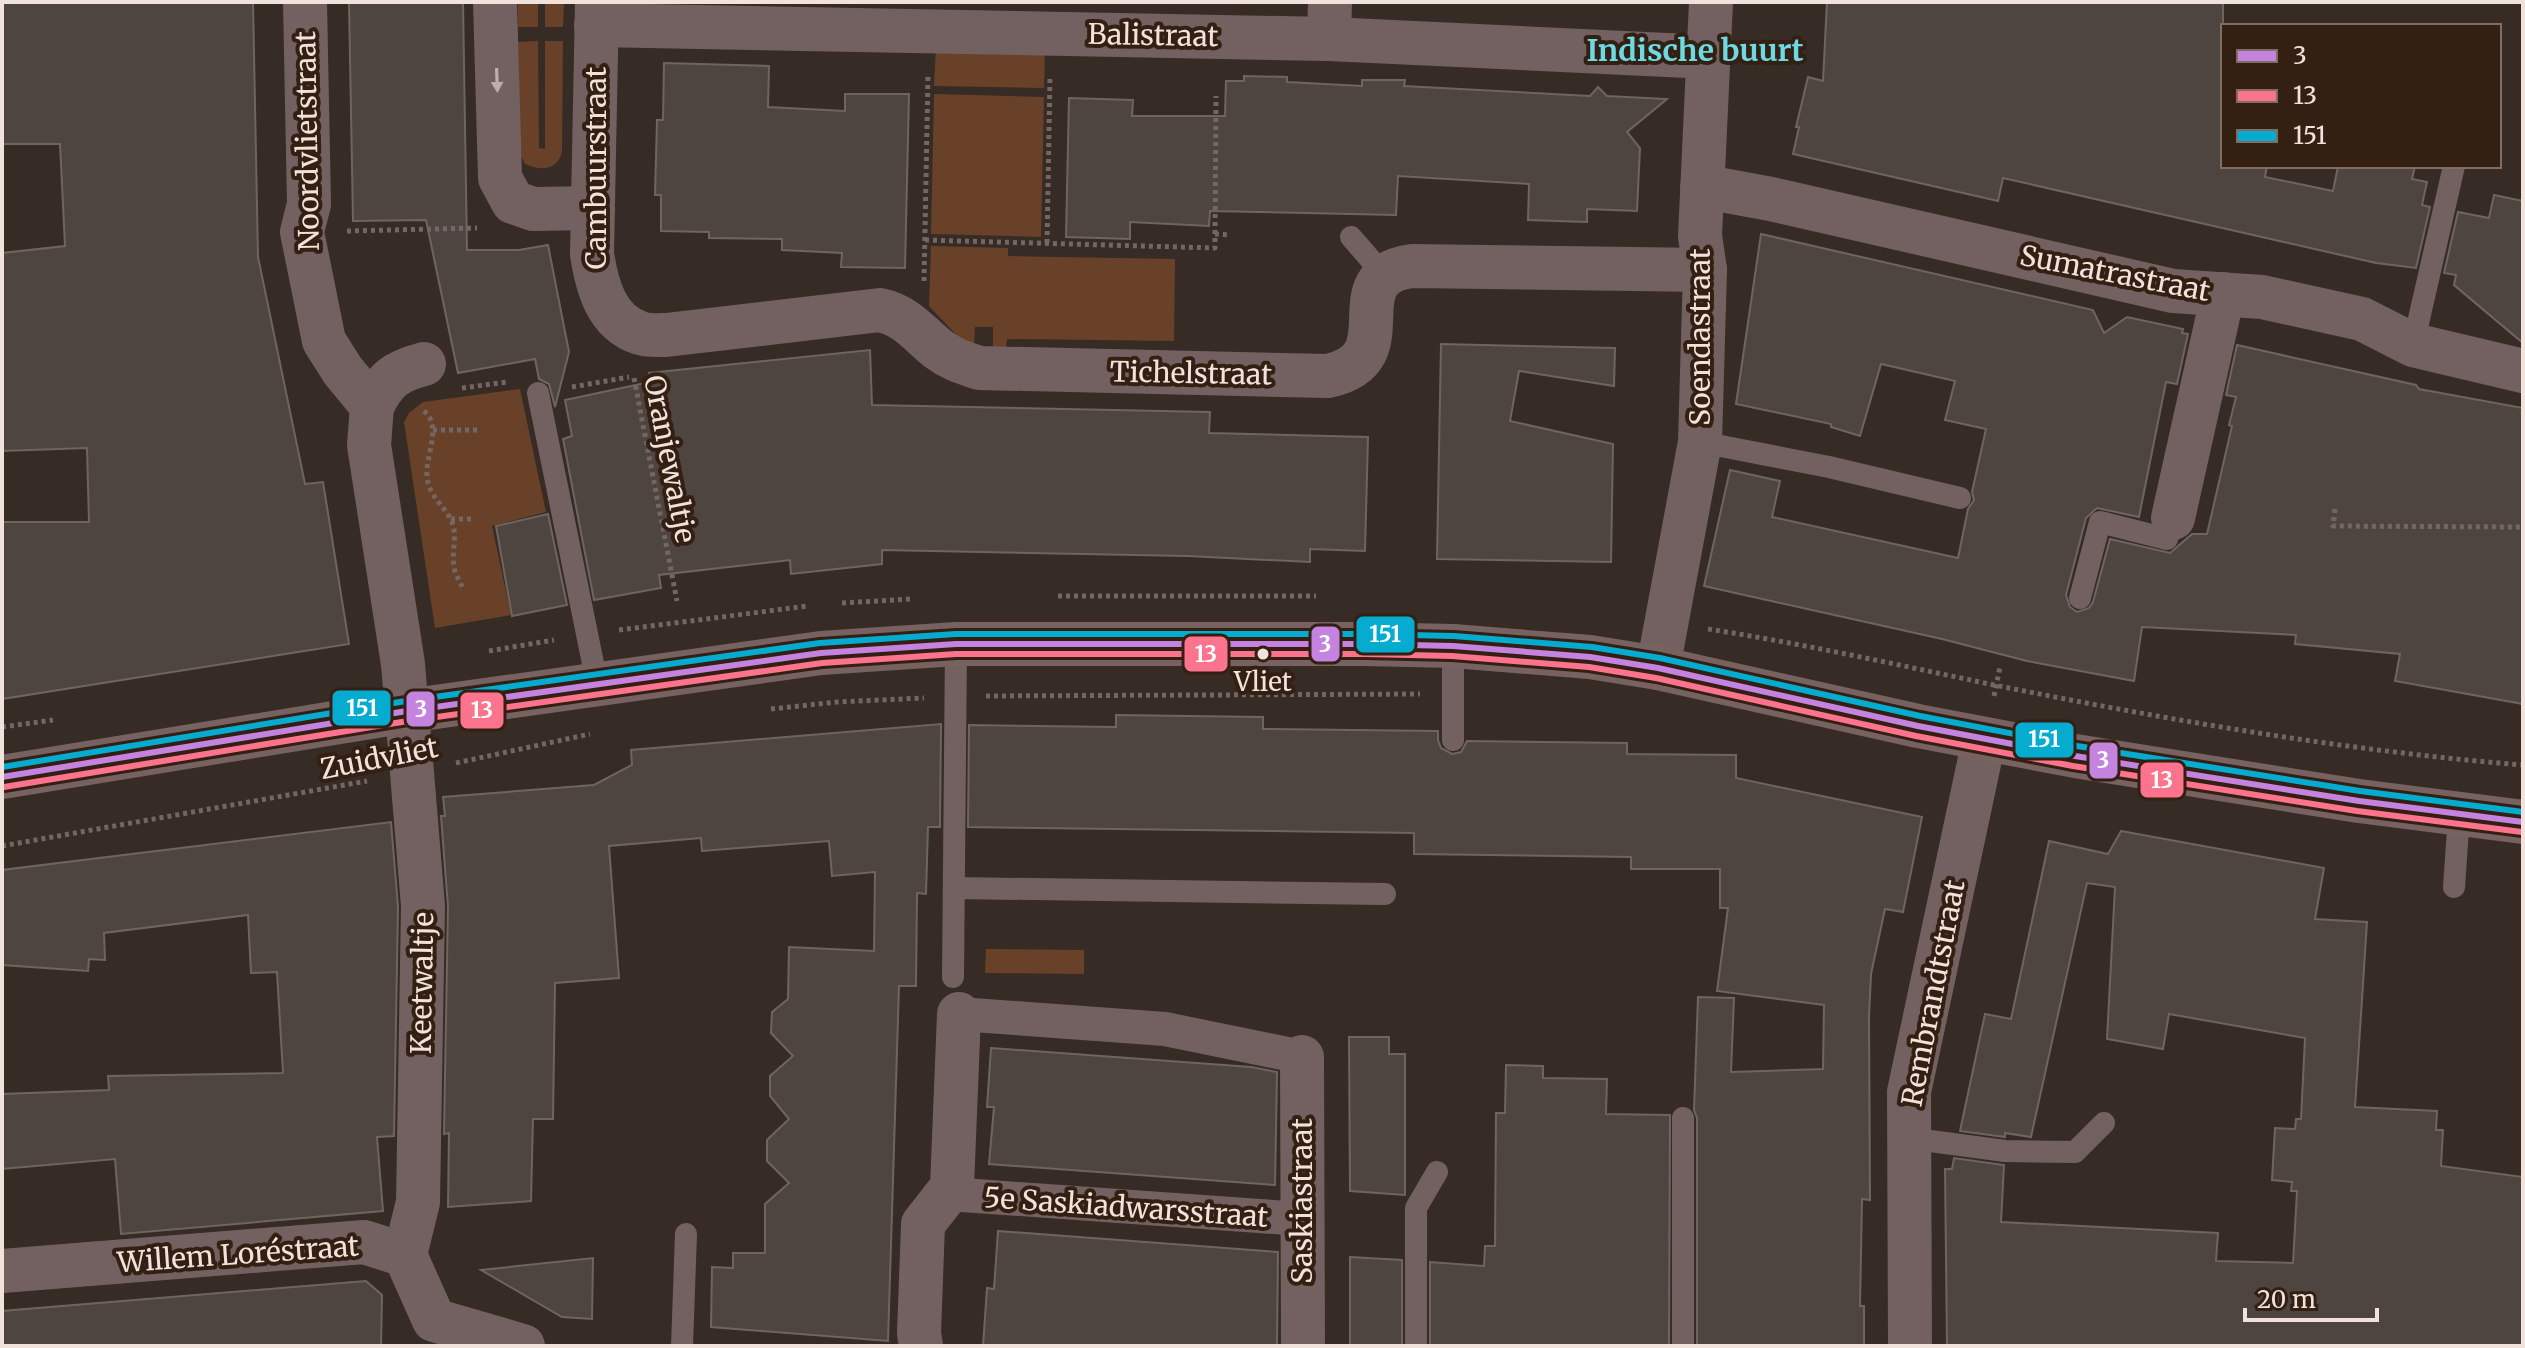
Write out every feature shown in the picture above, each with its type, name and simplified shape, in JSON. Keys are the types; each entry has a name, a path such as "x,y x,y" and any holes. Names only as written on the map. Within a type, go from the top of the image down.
{"main road":[{"path":"2,777 407,711 821,653 956,644 1365,644 1453,646 1590,657 1658,668 1984,740 2172,772 2523,822"}],"street":[{"name":"Noordvlietstraat","path":"305,2 309,204 302,232 324,341 343,371 372,406"},
{"path":"495,2 500,178 513,202 533,209 593,208"},
{"name":"Soendastraat","path":"1658,668 1700,442 1705,270 1700,236 1711,2"},
{"name":"Balistraat","path":"596,14 929,30 1028,22 1330,20 1709,57"},
{"name":"Cambuurstraat","path":"596,14 592,254 598,288 609,309 624,324"},
{"name":"Sumatrastraat","path":"1702,189 1771,199 2173,291 2262,297 2362,319 2413,345 2523,371"},
{"path":"1384,275 1396,268 1412,266 1705,270"},
{"name":"Tichelstraat","path":"880,310 910,321 937,349 957,361 979,368 1328,376 1345,372 1360,363 1367,351 1371,337 1371,299 1384,275"},
{"path":"2173,518 2223,294"},
{"path":"624,324 642,334 666,335 880,310"},
{"path":"407,711 403,664 369,445 372,406 383,384 401,370 424,364"},
{"name":"Keetwaltje","path":"405,1255 418,1202 423,906 407,711"},
{"name":"Rembrandtstraat","path":"1910,1346 1909,1092 1984,740"},
{"path":"921,1346 923,1224 952,1187 956,995 1165,1029 1302,1057"},
{"name":"Saskiastraat","path":"1302,1057 1303,1346"},
{"name":"5e Saskiadwarsstraat","path":"952,1187 962,1195 1302,1219"},
{"name":"Willem Loréstraat","path":"2,1271 364,1242 405,1255"},
{"path":"405,1255 431,1333 523,1346"}],"lane":[{"path":"2413,345 2454,168"},
{"path":"1351,237 1384,275"},
{"path":"538,393 597,683"},
{"path":"1700,442 1829,467 1960,498"},
{"path":"2080,598 2100,522 2167,539 2173,518"},
{"path":"956,644 956,995"},
{"path":"1453,646 1453,740"},
{"path":"2454,887 2459,815"},
{"path":"954,888 1385,894"},
{"path":"1683,1118 1683,1346"},
{"path":"1908,1138 2005,1151 2075,1152 2104,1123"},
{"path":"1416,1346 1416,1208 1437,1172"},
{"path":"682,1346 686,1234"}],"path":[{"path":"1028,22 1047,243"},
{"path":"880,310 924,284 929,30"},
{"path":"925,240 1215,248 1216,96"},
{"path":"302,232 491,227 513,202"},
{"path":"1215,234 1229,235"},
{"name":"Oranjewaltje","path":"624,324 677,601"},
{"path":"416,406 430,417 433,430 427,479 434,498 451,519 454,568 463,590"},
{"path":"433,430 477,430"},
{"path":"2335,509 2333,526 2523,527"},
{"path":"451,519 474,519"},
{"path":"1996,685 2000,667"},
{"path":"758,710 837,702 957,696 1226,693 1453,695"},
{"name":"Zuidvliet","path":"2,846 413,773 593,733"}],"shaded area":[{"path":"518,2 538,2 538,27 518,27"},
{"path":"545,2 564,2 563,27 545,27"},
{"path":"538,41 539,148 545,149 545,41 563,41 562,151 557,162 548,168 525,164 520,154 518,42"},
{"path":"936,46 1045,49 1044,88 934,86"},
{"path":"934,94 1044,97 1041,237 931,234"},
{"path":"931,246 1008,248 1008,256 1175,259 1174,341 1007,339 1006,347 993,347 993,327 975,327 974,345 961,340 929,306"},
{"path":"520,389 546,512 492,526 511,615 435,628 404,422 409,413 423,402"},
{"path":"986,949 1084,950 1084,974 985,973"}],"building":[{"path":"2,2 253,2 258,257 305,484 323,482 349,644 2,699 2,522 89,522 87,448 2,451 2,253 65,246 60,144 2,144"},
{"path":"349,2 463,2 467,250 519,250 548,245 569,352 555,407 549,384 539,379 535,359 458,373 426,220 353,221"},
{"path":"1827,2 2223,2 2221,168 2267,168 2265,177 2333,191 2338,168 2415,168 2412,179 2427,182 2422,205 2430,207 2416,268 2376,263 2003,178 1998,201 1793,154 1808,77 1823,81"},
{"path":"664,63 769,66 768,107 845,111 845,94 909,94 905,268 841,267 842,253 782,250 782,239 709,238 709,232 661,231 661,195 655,195 657,120 663,120"},
{"path":"1244,76 1287,77 1287,82 1362,86 1362,80 1405,80 1404,86 1590,96 1598,87 1607,96 1667,99 1627,132 1640,148 1637,211 1587,209 1587,222 1528,220 1529,184 1398,176 1396,215 1210,211 1209,226 1130,222 1130,239 1066,237 1069,98 1133,100 1132,116 1225,116 1226,81 1244,81"},
{"path":"2494,195 2523,201 2523,343 2454,285 2456,275 2444,273 2458,212 2489,218"},
{"path":"1761,234 2093,310 2104,333 2127,317 2183,329 2182,333 2188,334 2177,384 2166,382 2139,517 2097,508 2086,518 2066,595 2070,607 2077,612 2089,608 2093,602 2110,539 2170,553 2192,534 2207,534 2232,426 2229,425 2236,397 2226,395 2237,345 2416,385 2419,389 2523,408 2523,704 2395,681 2400,654 2295,644 2296,635 2142,627 2134,681 2027,661 1704,586 1730,470 1780,481 1772,517 1958,558 1968,509 1974,500 1972,492 1986,429 1945,420 1955,381 1881,364 1860,436 1831,427 1831,424 1736,404"},
{"path":"1441,344 1615,348 1614,386 1519,371 1510,421 1613,444 1611,562 1437,559"},
{"path":"870,350 872,405 1210,412 1209,433 1368,437 1365,551 1310,549 1310,562 1188,556 882,550 882,564 791,574 790,560 659,575 661,588 594,600 563,439 572,436 565,400 650,382 649,373"},
{"path":"548,514 567,605 512,616 496,526"},
{"path":"1116,715 1263,717 1263,729 1438,731 1441,748 1452,754 1461,752 1467,741 1627,743 1627,754 1736,755 1736,778 1922,817 1903,912 1885,909 1871,974 1870,1200 1862,1199 1860,1306 1864,1306 1864,1346 1697,1346 1697,1118 1694,1110 1698,997 1734,998 1731,1072 1823,1069 1824,1005 1717,991 1728,908 1720,908 1720,869 1631,869 1631,857 1414,854 1414,833 968,827 969,725 1116,727"},
{"path":"941,724 940,827 928,827 926,894 917,893 916,986 899,986 888,1341 711,1327 712,1267 733,1268 733,1253 765,1253 765,1204 789,1183 767,1161 767,1140 789,1119 770,1096 770,1076 793,1056 771,1033 772,1012 788,999 789,947 874,951 875,872 832,876 829,841 702,851 701,838 609,846 619,978 555,983 553,1119 533,1119 531,1201 448,1207 449,1133 444,1134 448,906 441,816 445,816 443,797 594,785 632,765 631,750"},
{"path":"391,822 398,907 394,1136 377,1137 383,1211 121,1234 115,1159 2,1169 2,1094 109,1090 108,1076 283,1073 277,972 251,973 248,915 104,933 105,960 89,959 88,971 2,965 2,870"},
{"path":"2121,831 2324,868 2315,919 2367,922 2355,1107 2437,1111 2436,1130 2443,1130 2441,1166 2523,1177 2523,1346 1947,1346 1945,1169 1952,1169 1954,1158 2004,1165 2001,1222 2218,1233 2216,1261 2293,1263 2297,1191 2291,1191 2292,1182 2272,1180 2275,1128 2295,1129 2296,1119 2301,1119 2305,1038 2169,1014 2163,1049 2107,1039 2115,887 2087,883 2031,1137 1960,1131 1985,1014 2011,1019 2049,841 2108,854"},
{"path":"1349,1037 1389,1037 1389,1054 1405,1054 1405,1195 1350,1191"},
{"path":"991,1048 1251,1067 1277,1072 1275,1185 989,1164 994,1107 987,1107"},
{"path":"1506,1065 1543,1066 1543,1078 1607,1079 1606,1114 1670,1115 1669,1346 1430,1346 1430,1262 1484,1266 1485,1246 1495,1246 1496,1113 1505,1113"},
{"path":"998,1231 1278,1252 1277,1346 983,1346 987,1288 994,1289"},
{"path":"1350,1257 1402,1260 1402,1346 1350,1346"},
{"path":"593,1258 592,1319 562,1317 481,1270"},
{"path":"366,1281 382,1295 381,1346 2,1346 2,1311"}],"transit line":[{"name":"151","path":"2,767 406,701 820,643 956,634 1365,634 1454,636 1592,647 1660,658 1920,716 2077,746 2360,791 2523,812"},
{"name":"3","path":"2,777 407,711 821,653 956,644 1365,644 1453,646 1590,657 1658,668 1918,726 2075,756 2359,801 2523,822"},
{"name":"13","path":"4,787 408,721 822,663 956,654 1365,654 1452,656 1589,667 1656,678 1916,736 2073,766 2357,811 2522,832"}],"place":[{"name":"Vliet","path":"1263,654"}],"district":[{"name":"Indische buurt","path":"1695,50"}]}
